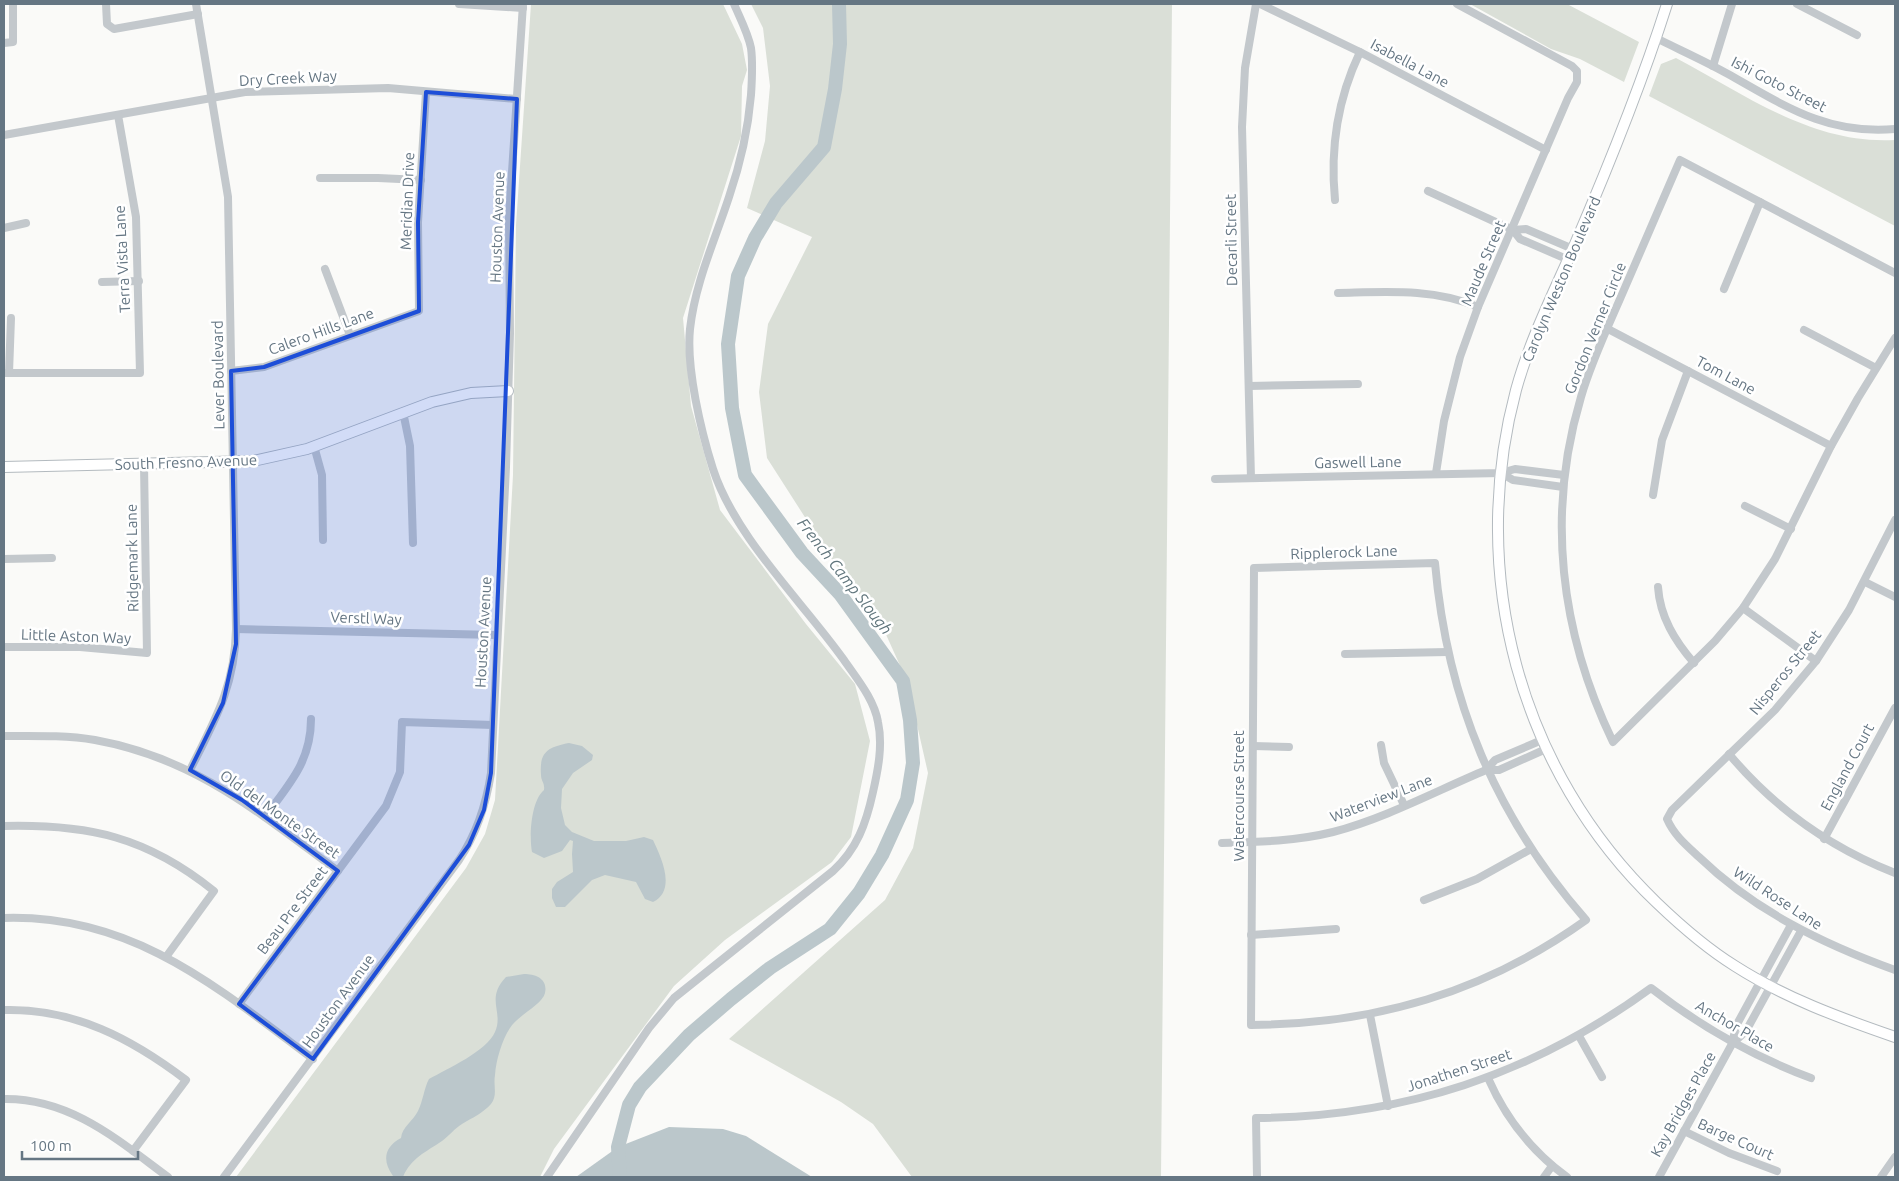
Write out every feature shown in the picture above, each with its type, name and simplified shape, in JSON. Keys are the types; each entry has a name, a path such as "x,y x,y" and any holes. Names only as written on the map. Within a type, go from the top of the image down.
{"street":[{"path":"4,44 14,42 13,4"},
{"path":"106,4 106,24 114,29 198,14"},
{"name":"Lever Boulevard","path":"190,770 226,696 234,663 236,629 228,197 196,4"},
{"path":"458,4 523,6"},
{"path":"547,1177 649,1028 674,998 833,871 846,857 864,828 874,788 880,743 878,721 873,705 837,650 751,540 726,500 712,467 695,392 690,347 692,318 700,282 737,172 749,116 751,49 734,4"},
{"name":"Decarli Street","path":"1251,478 1242,127 1245,68 1256,4"},
{"name":"Isabella Lane","path":"1260,4 1360,52 1546,150"},
{"name":"Maude Street","path":"1436,473 1451,390 1478,307 1577,82 1578,71 1457,4"},
{"name":"Carolyn Weston Boulevard","path":"1667,4 1620,140 1536,331 1516,390 1501,473 1497,526 1503,607 1516,669 1544,744 1582,815 1626,871 1691,934 1712,951 1760,981 1818,1009 1895,1037"},
{"path":"1713,66 1732,4"},
{"path":"1797,4 1856,35"},
{"name":"Houston Avenue","path":"224,1177 313,1059 469,845 478,827 488,793 493,725 508,392 509,218 523,6"},
{"name":"Ishi Goto Street","path":"1656,38 1713,66 1792,110 1824,123 1851,128 1895,129"},
{"path":"1335,200 1333,169 1336,128 1346,85 1360,52"},
{"name":"Dry Creek Way","path":"4,135 212,98 270,90 388,88 517,99"},
{"name":"Meridian Drive","path":"419,311 418,222 426,92"},
{"name":"Terra Vista Lane","path":"6,373 140,373 136,216 118,115"},
{"name":"Gordon Verner Circle","path":"1895,273 1680,160 1581,397 1564,475 1562,561 1569,615 1582,667 1613,742 1694,663 1743,608 1775,559 1831,446 1895,338"},
{"path":"320,178 421,180"},
{"path":"1428,191 1513,230 1520,239 1568,260"},
{"path":"1724,289 1760,202"},
{"path":"4,228 26,223"},
{"path":"1513,230 1526,229 1573,249"},
{"path":"325,269 350,335"},
{"path":"102,282 139,281"},
{"path":"1338,293 1431,293 1478,307"},
{"name":"Calero Hills Lane","path":"231,371 264,367 419,311"},
{"path":"6,373 11,318"},
{"name":"Tom Lane","path":"1608,329 1831,446"},
{"path":"1804,330 1876,368"},
{"path":"1653,495 1662,440 1688,371"},
{"path":"1248,386 1358,384"},
{"name":"South Fresno Avenue","path":"4,467 233,462 271,458 314,446 402,412 451,397 508,392"},
{"path":"402,412 410,446 412,543"},
{"path":"314,446 322,475 323,540"},
{"name":"Ridgemark Lane","path":"144,464 147,653"},
{"name":"Gaswell Lane","path":"1215,479 1501,473 1515,469 1564,475"},
{"name":"Gaswell Lane","path":"1501,473 1513,480 1563,487"},
{"path":"1745,506 1791,529"},
{"name":"Nisperos Street","path":"1667,820 1672,810 1775,710 1816,661 1865,582 1895,520"},
{"path":"4,559 52,558"},
{"name":"Ripplerock Lane","path":"1254,568 1436,563 1448,652"},
{"name":"Watercourse Street","path":"1254,568 1251,1024 1313,1023 1370,1015"},
{"path":"1865,582 1895,597"},
{"path":"1658,587 1659,603 1665,620 1674,637 1694,663"},
{"path":"1743,608 1816,661"},
{"name":"Verstl Way","path":"236,629 496,636"},
{"name":"Little Aston Way","path":"4,647 80,646 147,653"},
{"path":"1345,654 1448,652 1465,715 1486,770 1531,849 1586,920 1528,957 1477,982 1424,1001 1370,1015 1388,1106"},
{"name":"England Court","path":"1824,839 1895,708"},
{"path":"265,817 300,768 309,744 311,719"},
{"name":"Beau Pre Street","path":"240,1004 392,796 400,772 402,722 493,725"},
{"name":"Old del Monte Street","path":"4,736 45,736 94,740 140,750 190,770 221,786 338,871"},
{"name":"Waterview Lane","path":"1222,843 1278,841 1332,832 1357,825 1486,770 1495,760 1544,744"},
{"path":"1382,745 1384,763 1404,806"},
{"path":"1253,746 1289,747"},
{"path":"1729,754 1780,807 1824,839 1857,857 1895,873"},
{"name":"Wild Rose Lane","path":"1667,820 1672,832 1728,883 1791,925 1845,952 1895,970"},
{"path":"4,826 71,827 115,836 159,854 191,873 214,891 166,956"},
{"path":"1424,900 1477,880 1531,849"},
{"path":"4,918 33,919 85,927 132,941 166,956 208,981 313,1059"},
{"name":"Kay Bridges Place","path":"1658,1177 1732,1044 1736,1026 1791,925"},
{"path":"1251,935 1336,929"},
{"name":"Kay Bridges Place","path":"1732,1044 1746,1031 1801,931"},
{"name":"Anchor Place","path":"1651,988 1680,1011 1732,1044 1774,1064 1811,1078"},
{"name":"Jonathen Street","path":"1256,1177 1256,1118 1325,1116 1388,1106 1449,1091 1488,1078 1579,1036 1651,988"},
{"path":"4,1010 55,1014 98,1027 140,1047 186,1080 133,1151"},
{"path":"1579,1036 1602,1077"},
{"path":"1488,1078 1496,1097 1518,1131 1552,1166 1567,1177"},
{"path":"4,1099 39,1102 69,1111 99,1126 168,1177"},
{"name":"Barge Court","path":"1684,1131 1729,1153 1776,1171"},
{"path":"1881,1177 1895,1157"},
{"path":"1544,1177 1552,1166"}],"highlighted area":[{"path":"426,92 517,99 491,773 484,810 469,845 313,1059 239,1004 338,871 242,800 190,770 223,703 236,644 231,371 264,367 419,311 418,222"}],"shaded area":[{"path":"531,4 723,4 742,44 747,70 742,86 741,136 683,318 691,406 720,510 806,624 855,684 870,741 851,837 832,862 725,940 674,986 554,1149 540,1177 236,1177 466,868 485,834 495,800 513,475 516,225"},
{"path":"751,4 1172,4 1161,1177 912,1177 873,1124 841,1102 729,1039 885,900 913,848 928,773 907,681 879,619 833,561 767,458 759,392 768,324 812,237 747,208 765,141 770,86 763,28"},
{"path":"1470,4 1567,4 1639,42 1624,82 1580,59 1551,49"},
{"path":"1676,58 1754,102 1808,126 1836,134 1865,139 1895,140 1895,226 1649,96 1661,64"},
{"path":"569,743 582,746 593,755 592,760 573,773 562,789 561,808 565,825 572,832 594,841 626,841 644,837 653,840 663,864 666,882 660,897 653,902 645,899 636,882 605,875 592,880 565,907 556,907 552,898 552,889 557,882 573,872 573,841 570,840 562,851 544,858 532,852 531,828 536,802 544,790 541,767 544,755 556,746"},
{"path":"524,974 540,978 545,984 545,993 540,1001 513,1024 504,1038 497,1063 493,1101 481,1113 459,1126 442,1141 420,1156 410,1165 403,1177 393,1176 386,1160 388,1150 401,1138 403,1131 416,1115 429,1079 466,1059 491,1039 497,1025 496,999 500,985 506,977"},
{"path":"669,1127 723,1129 746,1136 812,1177 576,1177 618,1147"}],"waterway":[{"name":"French Camp Slough","path":"620,1177 618,1147 629,1105 640,1087 689,1035 731,999 770,968 830,929 859,893 882,855 907,800 913,763 910,720 903,681 840,594 802,553 745,475 732,408 728,344 738,276 755,238 776,203 824,147 835,89 840,44 839,4"}]}
